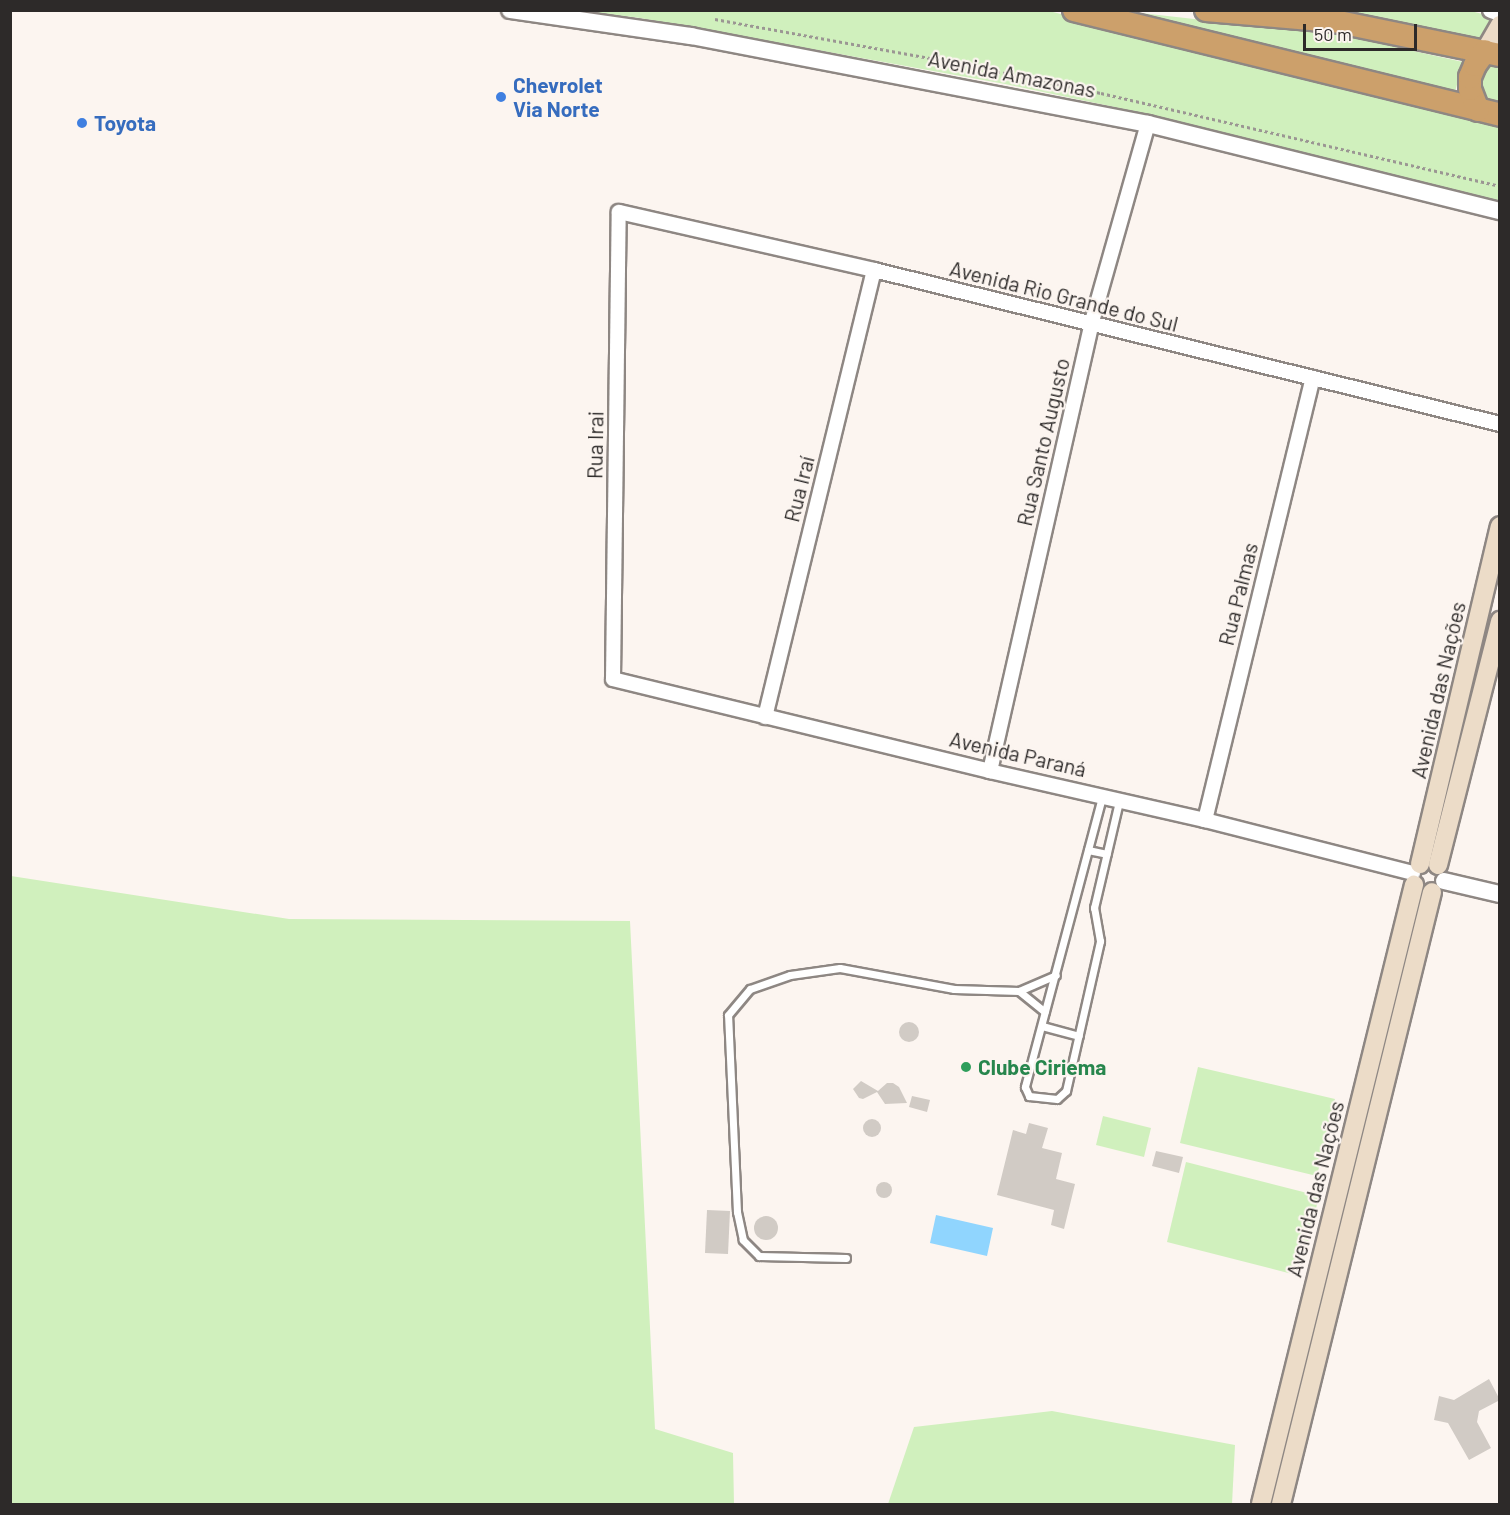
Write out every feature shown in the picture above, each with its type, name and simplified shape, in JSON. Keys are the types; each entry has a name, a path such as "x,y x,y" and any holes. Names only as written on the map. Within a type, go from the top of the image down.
{"highway":[{"path":"1074,10 1489,113"},
{"path":"1206,10 1334,21 1492,53"},
{"path":"1489,113 1470,89 1470,77 1475,65 1492,53"}],"main road":[{"path":"1492,53 1500,25"},
{"name":"Avenida das Nações","path":"1281,1504 1427,877 1500,526"},
{"name":"Avenida das Nações","path":"1262,1504 1427,877 1500,621"}],"street":[{"name":"Avenida Amazonas","path":"510,10 691,36 1148,124 1500,211"},
{"path":"1491,10 1500,12"},
{"name":"Rua Santo Augusto","path":"990,771 1091,325 1148,124"},
{"name":"Avenida Rio Grande do Sul","path":"619,212 874,270 1500,424"},
{"name":"Rua Irai","path":"613,679 619,212"},
{"name":"Rua Iraí","path":"765,717 874,270"},
{"name":"Rua Palmas","path":"1205,820 1313,378"},
{"name":"Avenida Paraná","path":"613,679 990,771 1205,820 1500,894"}],"lane":[{"path":"1102,797 1025,1087 1029,1096 1057,1099 1063,1095 1100,941 1094,908 1119,801"},
{"path":"1088,850 1107,854"},
{"path":"846,1258 759,1256 743,1240 738,1212 728,1016 750,989 790,975 840,968 954,989 1019,991 1056,975"},
{"path":"1019,991 1045,1012"},
{"path":"1041,1026 1079,1036"}],"path":[{"path":"715,20 956,63 1090,90 1500,186"}],"green space":[{"path":"1467,10 1494,17 1484,45 1307,11"},
{"path":"580,11 1049,11 1499,125 1499,202 1152,115 1005,84 640,18"},
{"path":"1123,11 1346,36 1463,62 1455,92 1124,14"},
{"path":"1499,64 1499,104 1488,102 1480,94 1478,82 1483,65"},
{"path":"11,876 289,919 630,921 655,1429 733,1453 734,1504 11,1504"},
{"path":"1198,1067 1335,1099 1317,1176 1180,1143"},
{"path":"1103,1116 1151,1128 1144,1157 1096,1145"},
{"path":"1186,1162 1319,1196 1300,1276 1167,1242"},
{"path":"1052,1411 1235,1445 1232,1504 888,1504 914,1427"}],"water":[{"path":"936,1215 993,1228 987,1256 930,1243"}],"building":[{"path":"909,1022 916,1025 919,1032 916,1039 909,1042 902,1039 899,1032 902,1025"},
{"path":"861,1081 878,1091 887,1083 893,1083 899,1087 907,1103 885,1104 877,1092 863,1099 859,1098 853,1089"},
{"path":"912,1096 930,1100 927,1112 909,1107"},
{"path":"868,1119 876,1119 881,1124 879,1135 868,1137 863,1132 863,1124"},
{"path":"1029,1123 1048,1128 1042,1148 1062,1153 1056,1179 1075,1184 1064,1229 1051,1225 1054,1210 997,1195 1013,1130 1026,1134"},
{"path":"1156,1151 1183,1157 1179,1173 1152,1166"},
{"path":"881,1182 887,1182 892,1190 890,1196 881,1198 876,1193 876,1187"},
{"path":"707,1210 730,1211 728,1254 705,1253"},
{"path":"766,1216 771,1217 777,1223 777,1233 771,1239 766,1240 761,1239 755,1233 754,1228 755,1223 761,1217"},
{"path":"1489,1379 1500,1400 1479,1411 1477,1422 1491,1448 1469,1460 1448,1423 1434,1420 1439,1396 1454,1400"}],"place":[{"name":"Chevrolet Via Norte","path":"501,97"},
{"name":"Toyota","path":"82,123"},
{"name":"Clube Ciriema","path":"966,1067"}]}
